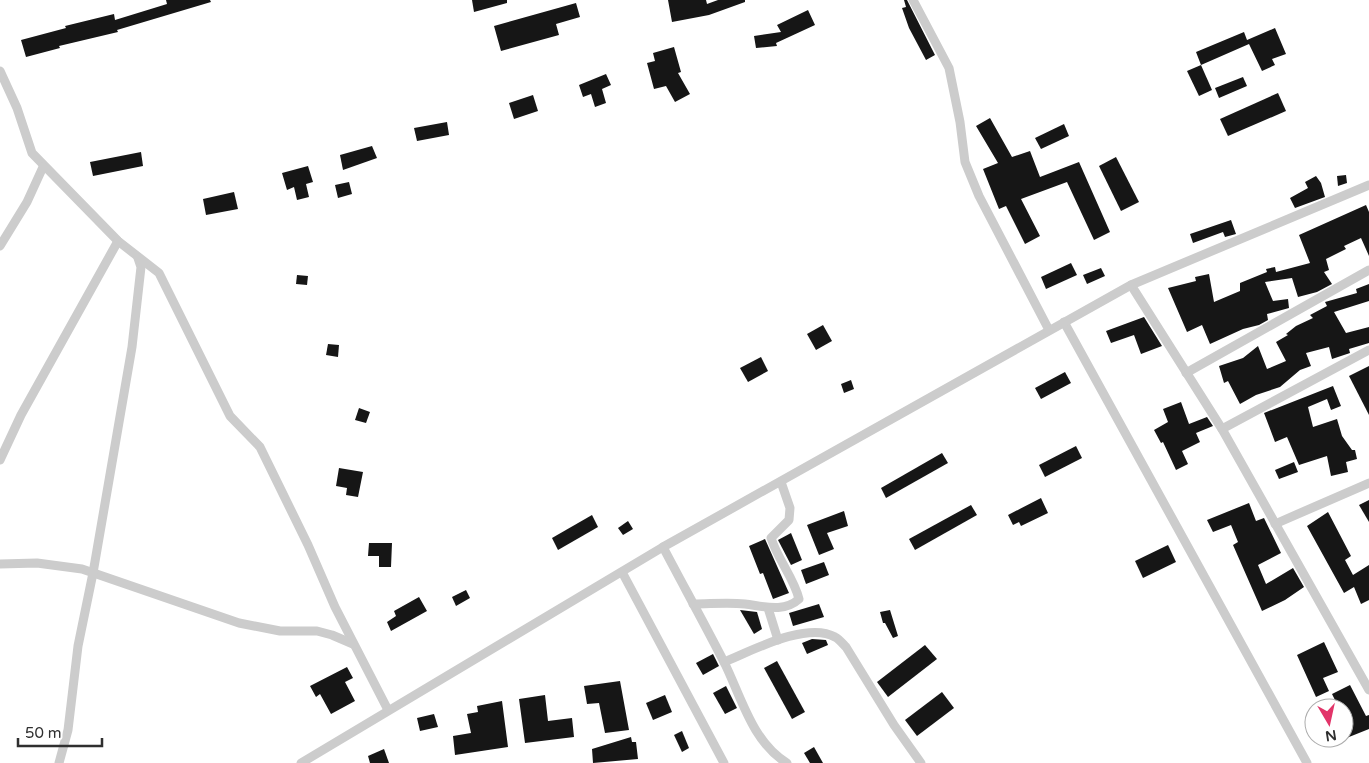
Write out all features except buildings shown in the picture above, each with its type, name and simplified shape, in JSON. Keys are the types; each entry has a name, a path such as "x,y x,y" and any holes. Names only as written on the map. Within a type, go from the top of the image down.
{"street":[{"path":"913,0 949,68 959,114 965,162 980,196 1050,330"},
{"path":"0,71 17,108 32,153 43,167 118,241 159,273 230,416 260,447 353,644 388,710"},
{"path":"1,242 27,202 43,167"},
{"path":"301,763 663,547 1131,285 1369,185"},
{"path":"0,460 21,415 118,241"},
{"path":"59,763 68,730 78,646 93,573 132,347 141,267 138,258"},
{"path":"1186,373 1369,270"},
{"path":"1131,285 1222,429 1369,690"},
{"path":"1064,322 1308,763"},
{"path":"1222,429 1369,350"},
{"path":"693,604 744,604 768,608 784,607 799,600 797,590 779,559 771,538 789,520 790,508 781,482"},
{"path":"1276,524 1369,483"},
{"path":"663,547 724,662 754,726 767,746 788,763"},
{"path":"0,564 37,563 93,573 239,623 280,631 317,631 332,634 353,644"},
{"path":"622,572 724,763"},
{"path":"768,608 778,640"},
{"path":"724,662 778,640 804,633 824,634 835,637 846,647 894,725 921,763"}]}
